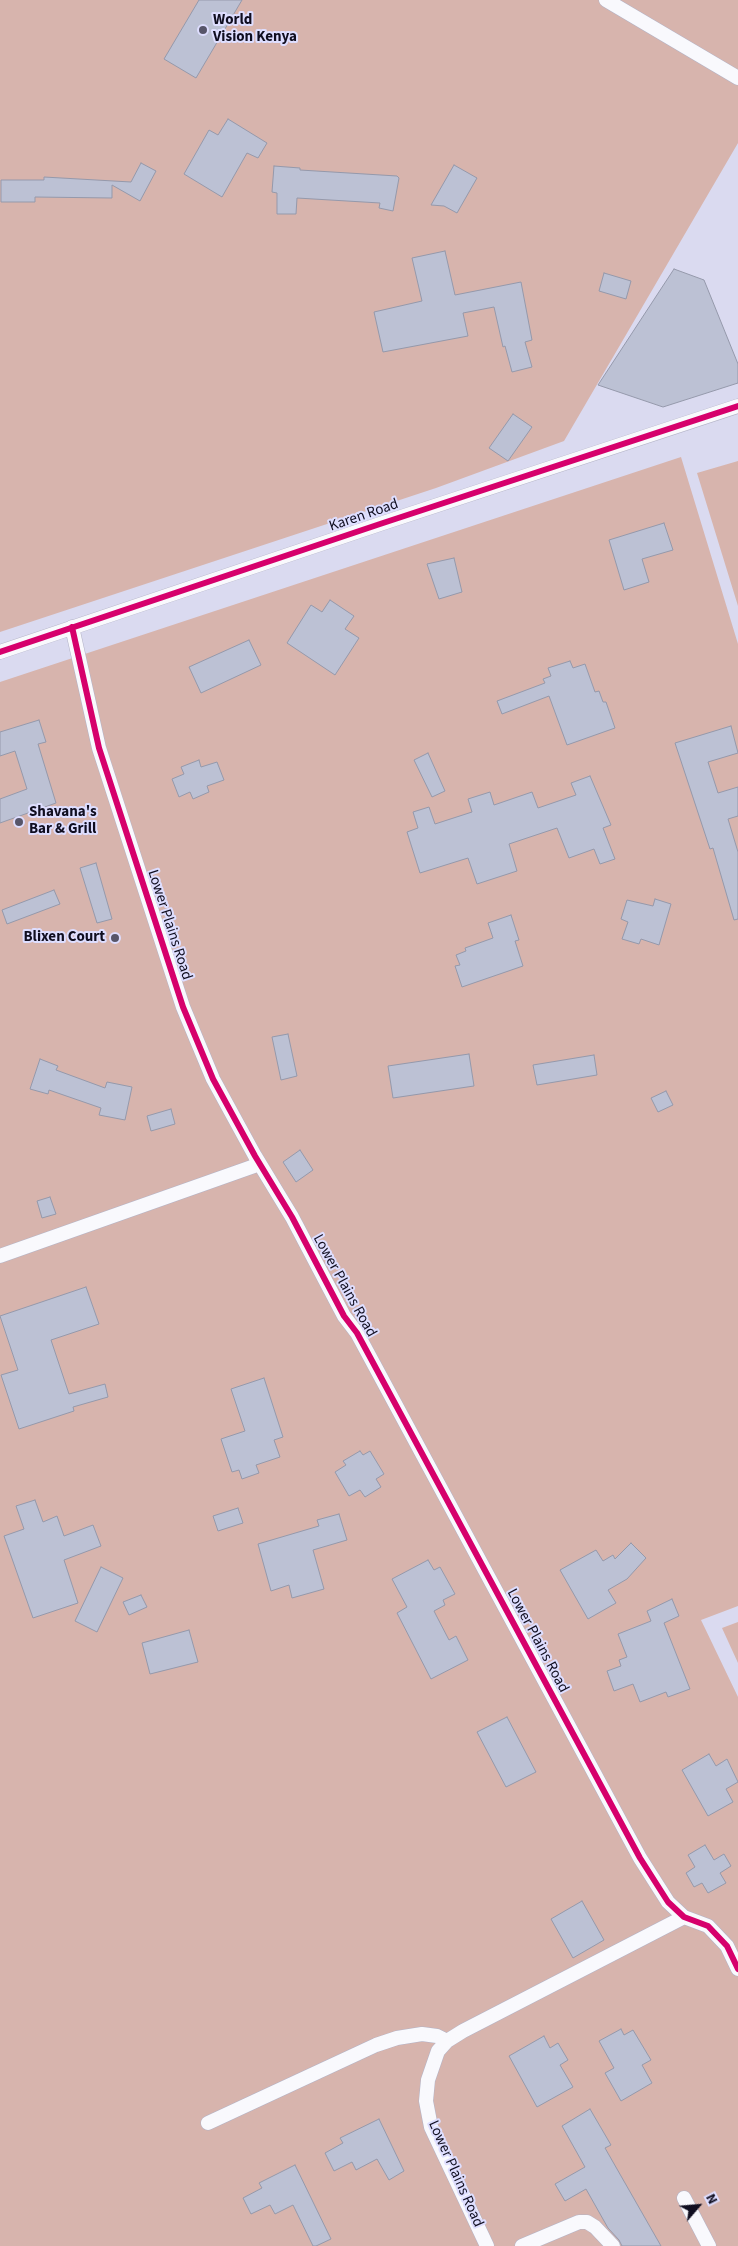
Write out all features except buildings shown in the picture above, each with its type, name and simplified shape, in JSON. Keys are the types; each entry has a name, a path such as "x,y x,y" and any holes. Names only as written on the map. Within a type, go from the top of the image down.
{"street":[{"path":"606,0 738,78"},
{"name":"Karen Road","path":"0,652 738,406"},
{"name":"Lower Plains Road","path":"72,627 99,748 183,1007 213,1079 292,1217 344,1316 357,1333 640,1858 668,1902 684,1917 447,2041 438,2051 432,2065 426,2101 431,2127 487,2246"},
{"path":"0,1256 260,1164"},
{"path":"684,1917 708,1926 727,1946 738,1969"},
{"path":"208,2124 376,2045 397,2038 422,2034 438,2036 447,2041"},
{"path":"684,2198 709,2246"},
{"path":"522,2246 570,2224 579,2222 587,2222 613,2246"}],"shaded area":[{"path":"0,0 738,0 738,143 564,441 436,488 0,632"},
{"path":"681,457 738,644 738,1606 701,1620 738,1697 738,2246 0,2246 0,682"},
{"path":"738,461 738,606 697,473"},
{"path":"738,1622 738,1663 722,1628"}],"cycle path":[{"path":"0,652 738,406"},
{"path":"72,627 99,748 183,1007 213,1079 255,1156 292,1217 344,1316 357,1333 640,1858 668,1902 684,1917 708,1926 727,1946 738,1969"}],"place":[{"name":"World Vision Kenya","path":"203,30"},
{"name":"Shavana's Bar & Grill","path":"19,822"},
{"name":"Blixen Court","path":"115,938"}]}
